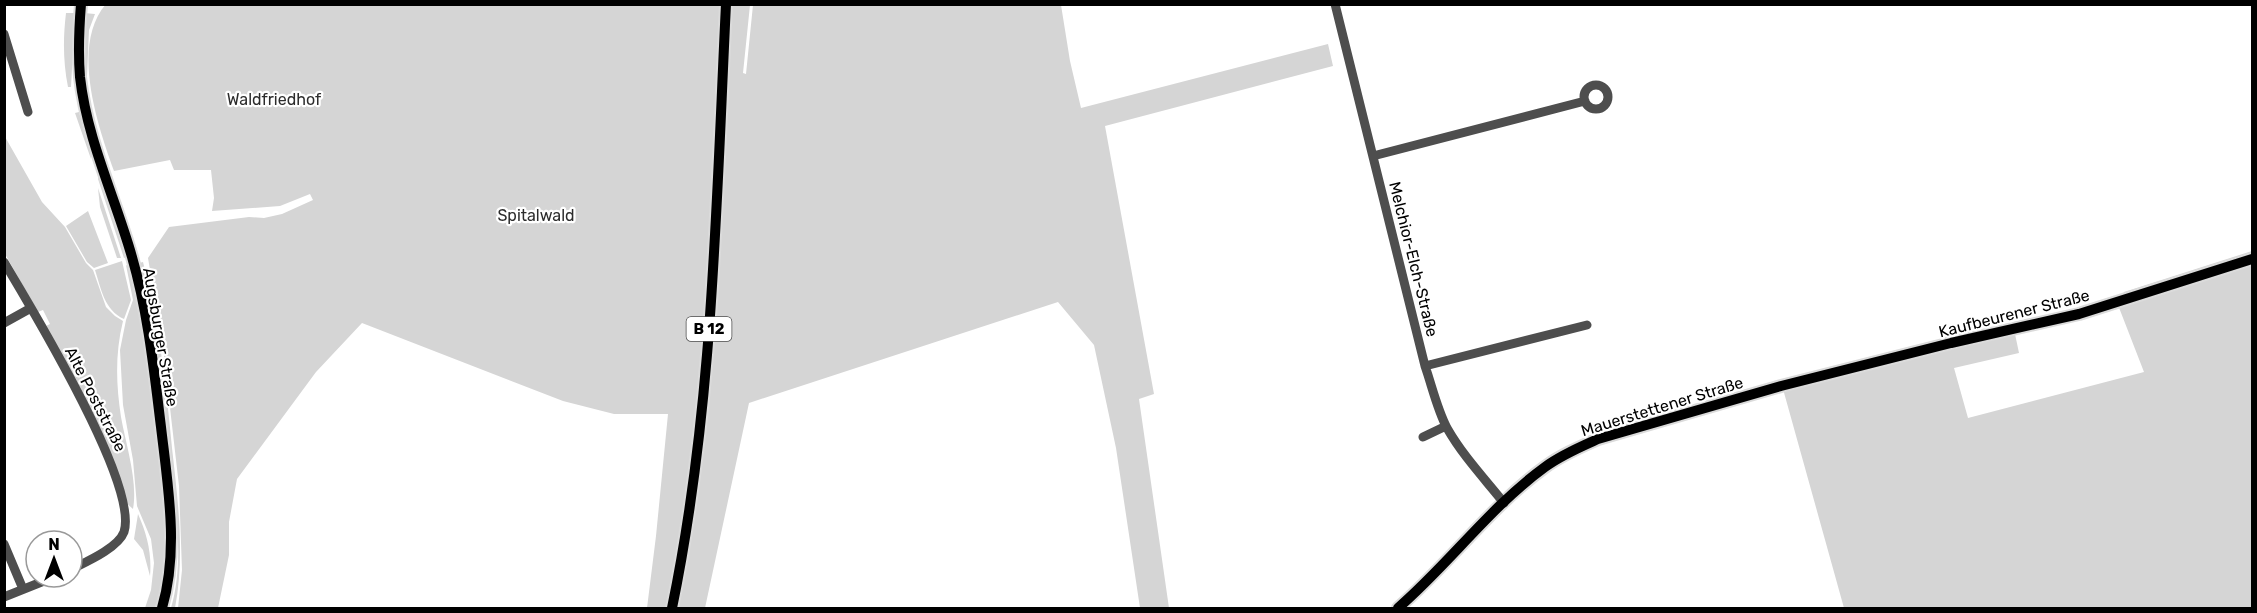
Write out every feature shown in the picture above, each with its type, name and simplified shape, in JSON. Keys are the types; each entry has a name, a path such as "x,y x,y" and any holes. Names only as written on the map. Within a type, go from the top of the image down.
{"main road":[{"name":"Augsburger Straße","path":"81,4 79,54 87,116 98,158 132,258 152,351 168,486 171,535 170,566 162,609"},
{"name":"B 12","path":"672,609 685,545 701,435 710,314 726,4"},
{"name":"Kaufbeurener Straße","path":"1781,386 1951,343 2079,314 2253,259"},
{"name":"Mauerstettener Straße","path":"1398,609 1504,503 1546,466 1573,450 1598,439 1781,386"}],"street":[{"name":"Melchior-Elch-Straße","path":"1335,4 1425,366 1446,426 1480,475 1504,503"},
{"path":"4,34 28,112"},
{"path":"1373,156 1585,102"},
{"name":"Alte Poststraße","path":"4,262 107,451 122,501 126,521 123,534 104,552 84,563"},
{"path":"4,323 31,308"},
{"path":"1425,366 1587,325"},
{"path":"1423,437 1446,426"},
{"path":"4,544 22,589 4,597"}],"green space":[{"path":"106,4 720,5 704,337 687,498 668,608 647,608 668,414 614,414 563,401 362,323 316,372 237,479 229,522 229,555 218,608 178,608 182,570 179,486 163,347 148,258 169,227 249,217 264,218 282,214 313,200 310,194 280,206 212,211 214,198 211,170 174,170 170,160 114,171 95,109 88,63 95,21"},
{"path":"731,5 750,5 743,73 746,74 753,5 1061,5 1070,61 1081,108 1328,44 1333,66 1105,126 1154,394 1139,399 1169,608 1140,608 1116,448 1094,345 1058,302 749,403 705,608 677,608 691,533 709,383 720,232"},
{"path":"66,13 75,13 71,87 68,87 64,59"},
{"path":"84,13 95,14 89,30 87,76 85,76"},
{"path":"79,112 90,147 91,159 75,113"},
{"path":"4,135 42,202 65,227 86,263 93,270 106,307 123,321 117,381 121,417 133,475 133,509 124,501 109,449 46,326 50,324 43,310 38,312 5,254"},
{"path":"99,174 127,257 124,258 98,179"},
{"path":"98,188 121,258 117,258 100,207"},
{"path":"88,211 108,263 94,268 87,262 66,226"},
{"path":"2252,251 2252,255 2123,297 2124,292"},
{"path":"122,261 131,300 124,319 117,315 108,304 95,270"},
{"path":"143,262 161,354 180,528 180,569 175,608 171,608 178,553 176,514 157,360 139,263"},
{"path":"2252,264 2252,608 1844,608 1783,389 1952,347 2015,334 2019,353 1954,368 1968,418 2144,372 2118,305"},
{"path":"126,265 131,268 143,329 166,520 165,565 155,608 145,608 151,590 154,563 151,539 137,506 133,460 123,405 120,350 133,300"},
{"path":"138,514 148,544 150,576 143,550 134,539"}],"park label":[{"name":"Waldfriedhof","path":"274,99"},
{"name":"Spitalwald","path":"536,215"}]}
